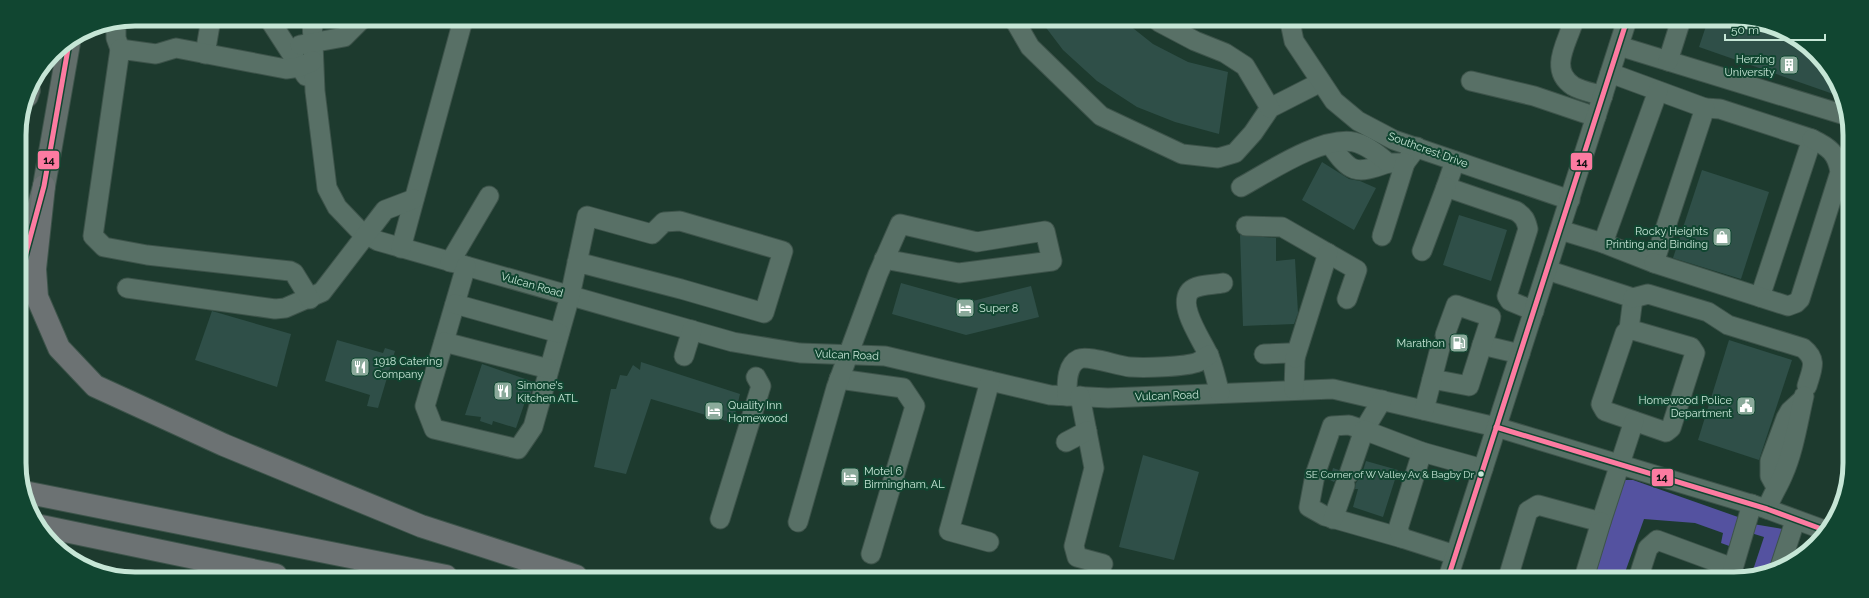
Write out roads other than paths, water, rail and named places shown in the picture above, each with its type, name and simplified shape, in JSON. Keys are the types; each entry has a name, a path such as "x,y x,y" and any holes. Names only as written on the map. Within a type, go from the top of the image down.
{"highway":[{"path":"44,186 35,269 37,297 59,348 95,386 224,445 421,526 564,572"},
{"path":"31,493 426,572"},
{"path":"48,527 262,572"}],"main road":[{"path":"26,253 44,186 68,50"}],"street":[{"path":"205,54 210,26"},
{"name":"Vulcan Road","path":"274,26 289,49 306,64 315,91 327,188 337,207 360,231 378,241 733,342 800,353 885,356 1050,394 1108,398 1333,389 1496,426 1759,507 1821,529"},
{"name":"Vulcan Road","path":"306,64 312,42 312,26"},
{"path":"289,49 312,42 344,37 354,26"},
{"path":"401,248 461,26"},
{"path":"1018,26 1030,47 1101,116 1182,154 1218,158 1234,153 1253,133 1270,108 1321,82"},
{"path":"1167,26 1195,41 1225,53 1245,66 1270,108"},
{"name":"Southcrest Drive","path":"1291,26 1294,41 1334,101 1358,121 1394,140 1570,200"},
{"path":"1572,26 1559,65 1563,77 1574,87 1603,96"},
{"path":"1450,572 1625,26"},
{"path":"1668,61 1679,26"},
{"path":"116,28 116,38 120,49 93,236 104,247 147,255 290,271 294,273 310,299"},
{"path":"1619,46 1841,114"},
{"path":"120,49 156,54 176,48 286,69 306,64"},
{"path":"1560,230 1603,243 1654,263 1788,306 1796,303 1800,299 1840,172 1837,159 1833,152 1828,147 1812,139 1720,109 1705,108 1610,73"},
{"path":"1471,81 1534,96 1596,117"},
{"path":"1603,243 1658,91"},
{"path":"1654,263 1705,108"},
{"path":"1760,297 1812,139"},
{"path":"1241,186 1318,146 1330,144 1354,142 1397,163"},
{"path":"1382,236 1397,163 1417,148"},
{"path":"1422,251 1455,160"},
{"path":"1446,187 1516,211 1523,215 1528,229 1507,296 1510,301 1534,311"},
{"path":"489,196 458,264 455,304 425,406 434,430 518,449 533,427 570,296 577,262 587,216 652,234 664,222 680,221 782,251 764,313 681,288 577,262"},
{"path":"127,288 275,309 285,308 310,299 322,292 386,210 414,199"},
{"path":"798,522 839,379 884,259 900,224 977,242 1045,231 1052,261 959,273 884,259"},
{"path":"1246,226 1282,227 1357,270 1347,299"},
{"path":"1294,390 1295,358 1328,253"},
{"path":"1547,270 1633,298 1648,294 1708,312 1728,325 1802,348 1811,355 1813,366 1804,394 1794,443 1783,476 1759,507 1732,572"},
{"path":"1220,393 1209,355 1191,320 1187,299 1189,293 1194,288 1223,283"},
{"path":"1629,329 1691,347 1695,353 1671,428 1666,432 1605,411 1601,404 1625,333 1629,329 1633,298"},
{"path":"455,304 559,333"},
{"path":"1424,410 1432,379 1442,341 1456,305 1491,317 1469,386 1432,379"},
{"path":"684,356 692,330"},
{"path":"444,342 549,369"},
{"path":"1482,345 1520,354"},
{"path":"1264,354 1289,353 1295,358"},
{"path":"1103,564 1077,556 1074,546 1094,468 1087,431 1073,396 1068,377 1072,367 1079,359 1090,358 1107,363 1131,367 1180,365 1197,362 1209,355"},
{"path":"720,519 761,386 756,377"},
{"path":"839,379 904,388 915,406 872,554"},
{"path":"989,542 950,531 990,381"},
{"path":"1333,518 1364,430 1382,400"},
{"path":"1586,572 1634,421"},
{"path":"1455,555 1333,518 1309,507 1315,475 1332,426 1349,425 1422,452 1482,469"},
{"path":"1066,442 1087,431"},
{"path":"1402,538 1398,528 1422,452"},
{"path":"1510,572 1528,511 1538,505 1601,522"},
{"path":"1782,560 1795,521"},
{"path":"1640,572 1648,548 1657,540 1730,572"}],"place":[{"name":"Herzing University","path":"1789,65"},
{"name":"Rocky Heights Printing and Binding","path":"1722,237"},
{"name":"Super 8","path":"965,308"},
{"name":"Marathon","path":"1459,343"},
{"name":"1918 Catering Company","path":"360,367"},
{"name":"Simone's Kitchen ATL","path":"503,391"},
{"name":"Homewood Police Department","path":"1746,406"},
{"name":"Quality Inn Homewood","path":"714,411"},
{"name":"SE Corner of W Valley Av & Bagby Dr","path":"1481,474"},
{"name":"Motel 6 Birmingham, AL","path":"850,477"}]}
